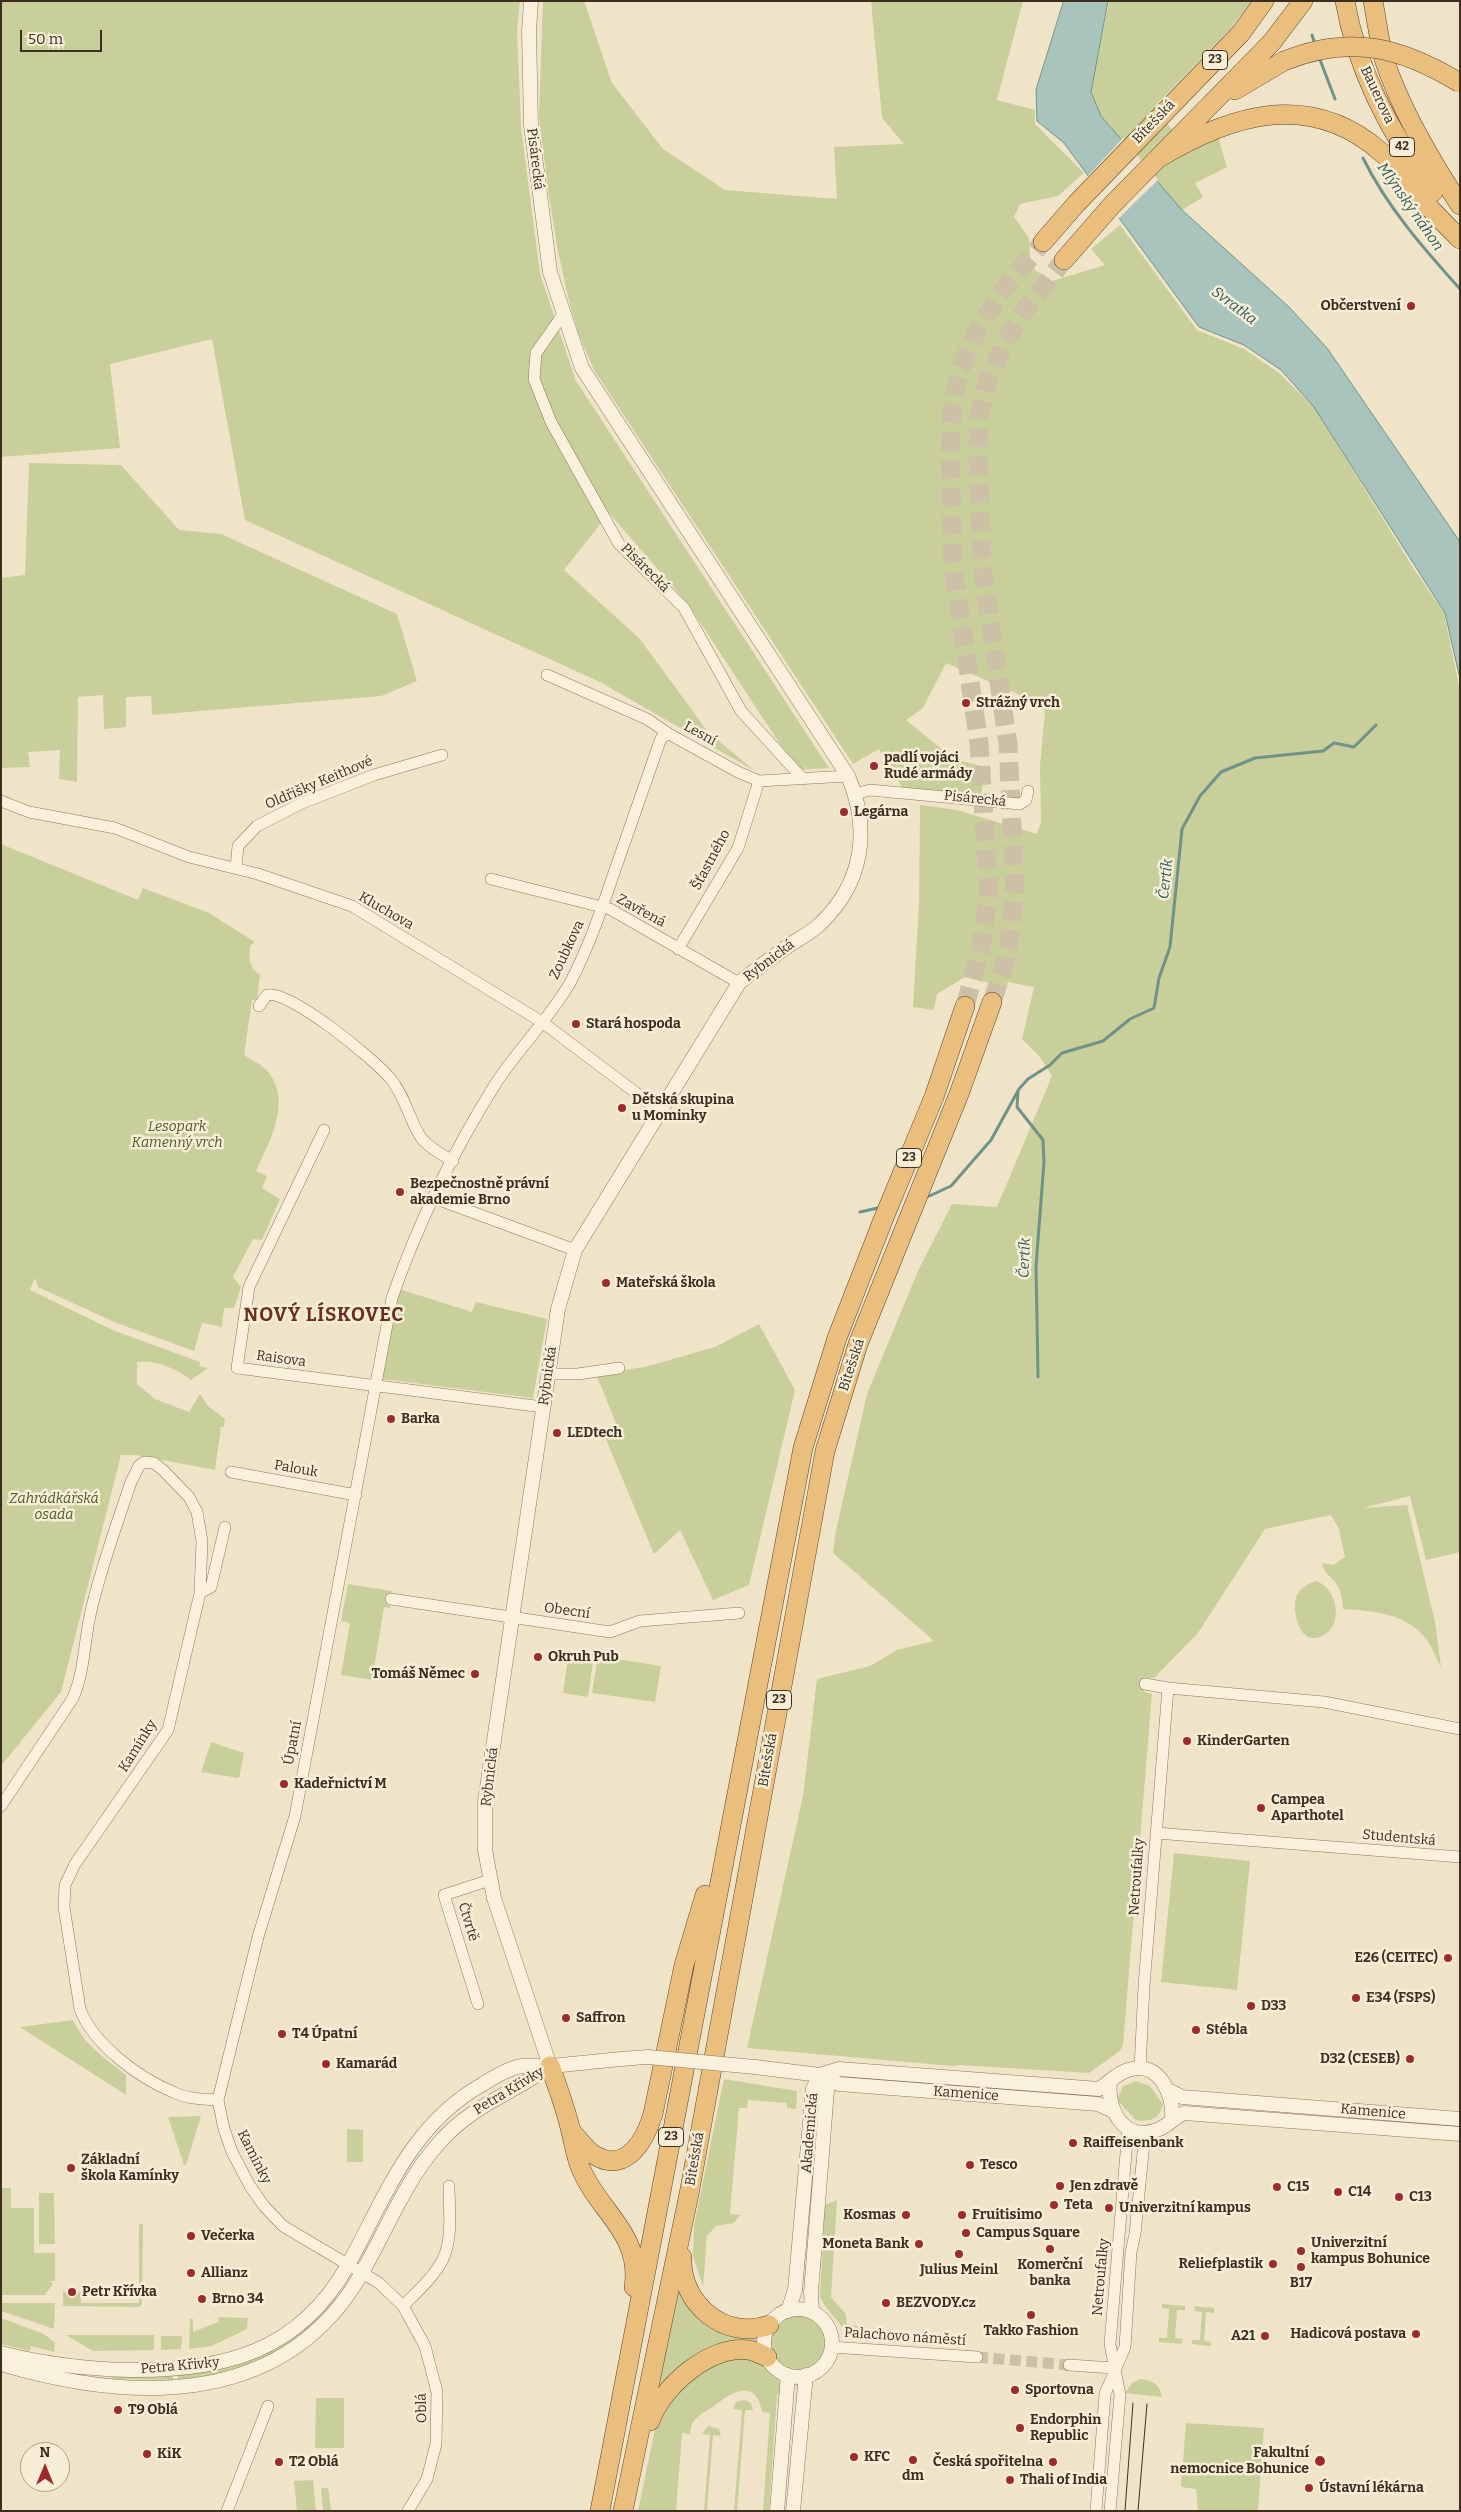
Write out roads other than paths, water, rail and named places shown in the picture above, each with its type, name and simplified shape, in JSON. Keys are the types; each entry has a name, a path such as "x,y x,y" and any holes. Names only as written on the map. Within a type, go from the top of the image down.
{"highway":[{"name":"Bítešská","path":"1043,242 1076,204 1241,33 1264,1"},
{"name":"23","path":"1180,141 1202,114 1272,42 1303,1"},
{"name":"Bauerova","path":"1345,1 1362,65 1382,110 1407,157 1460,230"},
{"name":"Bauerova","path":"1373,1 1385,62 1406,111 1434,164 1460,205"},
{"name":"42","path":"1377,24 1378,1"},
{"path":"1202,114 1244,84 1284,61 1330,47 1368,47 1391,51 1420,60 1460,83"},
{"path":"1180,141 1222,126 1262,115 1283,113 1321,119 1351,132 1382,152 1460,239"},
{"name":"Bítešská","path":"1064,260 1092,227 1157,159 1180,141"},
{"name":"Bítešská","path":"623,2511 633,2472 689,2194 825,1451 858,1344 959,1094 992,1002"},
{"name":"Bítešská","path":"600,2511 619,2420 733,1803 803,1448 838,1338 883,1220 934,1097 965,1006"},
{"path":"571,2131 594,2155 610,2160 631,2154 645,2138 653,2114 684,1965 733,1803"},
{"path":"550,2066 571,2131 580,2168 589,2186 626,2236 634,2260 636,2279 622,2358 619,2420"},
{"path":"689,2194 681,2266 690,2293 704,2311 724,2324 744,2329 769,2325"},
{"path":"633,2472 655,2408 666,2392 682,2376 715,2357 736,2350 752,2350 767,2357"}],"street":[{"name":"Pisárecká","path":"531,1 529,31 531,125 550,272 582,368 848,776"},
{"name":"Pisárecká","path":"564,313 536,353 534,379 551,422 619,544 684,608 741,711 803,779"},
{"name":"Lesní","path":"547,675 647,719 669,734 738,772 760,781 848,776"},
{"name":"Zoubkova","path":"375,1387 392,1298 415,1236 453,1161 497,1083 542,1022 552,1013 570,982 603,906 660,741 662,737 669,734"},
{"name":"Oldřišky Keithové","path":"236,868 238,846 245,836 264,822 302,803 374,775 442,755"},
{"name":"Rybnická","path":"550,2066 494,1898 485,1850 486,1801 558,1309 575,1250 739,984 760,964 819,925 840,901 853,876 862,846 860,808 848,776"},
{"name":"Šťastného","path":"678,949 738,848 760,781"},
{"name":"Pisárecká","path":"855,794 870,790 1020,804 1026,800 1028,791"},
{"name":"Kluchova","path":"1,801 29,812 115,828 189,857 236,868 352,906 542,1022 660,1110"},
{"name":"Zavřená","path":"491,879 603,906 739,984"},
{"path":"260,1006 267,995 277,995 317,1018 371,1059 391,1079 404,1098 422,1138 453,1161"},
{"name":"Raisova","path":"324,1130 249,1287 238,1368 543,1407"},
{"path":"434,1198 575,1250"},
{"path":"548,1374 578,1374 618,1368"},
{"name":"Úpatní","path":"218,2100 258,1937 295,1816 375,1387"},
{"name":"Kamínky","path":"1,1806 73,1698 80,1680 87,1628 97,1584 131,1482 139,1466 144,1462 154,1463 189,1497 197,1512 202,1541 200,1593 168,1730 75,1864 65,1885 64,1907 80,2009 85,2024 94,2035 139,2072 173,2093 186,2097 218,2100 224,2129 232,2152 250,2186 264,2206 283,2226 362,2273"},
{"name":"Palouk","path":"231,1472 356,1494"},
{"path":"200,1593 212,1586 225,1527"},
{"name":"Obecní","path":"391,1599 610,1632 640,1621 739,1613"},
{"path":"1145,1684 1168,1688 1324,1702 1460,1729"},
{"name":"Netroufalky","path":"1140,2068 1168,1688"},
{"name":"Studentská","path":"1156,1833 1460,1857"},
{"name":"Čtvrtě","path":"478,2004 444,1895 490,1880"},
{"name":"Kamenice","path":"550,2066 648,2057 820,2074 839,2069 1093,2089 1099,2089 1110,2083 1126,2070 1140,2068 1154,2073 1168,2090 1182,2097 1460,2119"},
{"name":"Petra Křivky","path":"1,2353 91,2370 176,2369 224,2363 266,2346 305,2320 331,2292 405,2158 433,2123 473,2089 495,2077 522,2066 550,2066"},
{"name":"Petra Křivky","path":"1,2364 26,2372 112,2388 193,2386 228,2379 273,2362 309,2338 337,2309 362,2273 417,2173 440,2142 484,2104 528,2083 550,2066"},
{"name":"Kamenice","path":"820,2074 839,2084 1098,2104 1113,2111"},
{"name":"Akademická","path":"788,2311 795,2290 813,2089 820,2074"},
{"name":"Akademická","path":"812,2312 810,2292 827,2090 820,2074"},
{"path":"1110,2083 1109,2098 1113,2111 1128,2129 1145,2133"},
{"path":"1168,2090 1172,2099 1172,2118"},
{"name":"Kamenice","path":"1145,2133 1160,2129 1172,2118 1184,2113 1196,2113 1460,2134"},
{"name":"Netroufalky","path":"1110,2511 1120,2395 1110,2344 1128,2129"},
{"name":"Netroufalky","path":"1096,2511 1105,2394 1114,2368 1125,2347 1131,2252 1135,2234 1145,2133"},
{"path":"403,2306 432,2276 444,2257 448,2235 449,2186"},
{"name":"Oblá","path":"362,2273 379,2283 403,2306 422,2339 433,2368 437,2392 438,2417 433,2460 427,2478 408,2511"},
{"path":"800,2309 812,2312 827,2327 831,2347 823,2365 806,2375 788,2375 776,2368 767,2357 764,2341 769,2325 775,2318 788,2311 800,2309"},
{"name":"Palachovo náměstí","path":"831,2347 977,2357"},
{"path":"1069,2365 1114,2368"},
{"path":"777,2511 788,2375"},
{"path":"793,2511 806,2375"},
{"path":"227,2511 268,2406"}],"water":[{"name":"Svratka","path":"1064,1 1108,1 1091,92 1101,116 1182,210 1289,307 1327,348 1460,542 1460,679 1445,613 1314,407 1281,370 1244,345 1199,327 1064,143 1037,121 1036,90"}],"waterway":[{"name":"Mlýnský náhon","path":"1312,35 1315,44"},
{"name":"Mlýnský náhon","path":"1319,57 1335,99"},
{"name":"Mlýnský náhon","path":"1363,158 1383,194 1420,243 1460,289"},
{"name":"Čertík","path":"925,1198 951,1186 991,1140 1019,1089 1028,1079 1050,1065 1062,1053 1103,1041 1130,1019 1154,1008 1159,978 1170,947 1182,829 1200,796 1221,772 1255,758 1323,751 1334,743 1354,747 1376,725"},
{"name":"Čertík","path":"1018,1092 1017,1107 1043,1140 1044,1162 1036,1266 1038,1377"},
{"name":"Čertík","path":"860,1212 882,1207"}],"tunnel":[{"path":"965,1006 981,949 989,890 979,743 953,567 950,453 952,410 959,371 978,329 1003,290 1043,242"},
{"path":"992,1002 1007,958 1015,891 1008,744 982,565 978,457 979,417 988,379 1004,344 1027,307 1064,260"},
{"path":"977,2357 1069,2365"}],"tram line":[{"path":"1125,2511 1133,2403"},
{"path":"1138,2511 1147,2404"}],"place":[{"name":"Občerstvení","path":"1411,306"},
{"name":"Strážný vrch","path":"966,703"},
{"name":"padlí vojáci Rudé armády","path":"874,766"},
{"name":"Legárna","path":"844,812"},
{"name":"Stará hospoda","path":"576,1024"},
{"name":"Dětská skupina u Mominky","path":"622,1108"},
{"name":"Bezpečnostně právní akademie Brno","path":"400,1192"},
{"name":"Mateřská škola","path":"606,1283"},
{"name":"Barka","path":"391,1419"},
{"name":"LEDtech","path":"557,1433"},
{"name":"Okruh Pub","path":"538,1657"},
{"name":"Tomáš Němec","path":"475,1674"},
{"name":"KinderGarten","path":"1187,1741"},
{"name":"Kadeřnictví M","path":"284,1784"},
{"name":"Campea Aparthotel","path":"1261,1808"},
{"name":"E26 (CEITEC)","path":"1448,1958"},
{"name":"E34 (FSPS)","path":"1356,1998"},
{"name":"D33","path":"1251,2006"},
{"name":"Saffron","path":"566,2018"},
{"name":"Stébla","path":"1196,2030"},
{"name":"T4 Úpatní","path":"282,2034"},
{"name":"D32 (CESEB)","path":"1410,2059"},
{"name":"Kamarád","path":"326,2064"},
{"name":"Raiffeisenbank","path":"1073,2143"},
{"name":"Tesco","path":"970,2165"},
{"name":"Základní škola Kamínky","path":"71,2168"},
{"name":"Jen zdravě","path":"1060,2186"},
{"name":"C15","path":"1277,2187"},
{"name":"C14","path":"1338,2192"},
{"name":"C13","path":"1399,2197"},
{"name":"Teta","path":"1054,2205"},
{"name":"Univerzitní kampus","path":"1109,2208"},
{"name":"Kosmas","path":"906,2215"},
{"name":"Fruitisimo","path":"962,2215"},
{"name":"Campus Square","path":"966,2233"},
{"name":"Večerka","path":"191,2236"},
{"name":"Moneta Bank","path":"919,2244"},
{"name":"Komerční banka","path":"1050,2249"},
{"name":"Univerzitní kampus Bohunice","path":"1301,2251"},
{"name":"Julius Meinl","path":"959,2254"},
{"name":"Reliefplastik","path":"1273,2264"},
{"name":"B17","path":"1301,2267"},
{"name":"Allianz","path":"191,2273"},
{"name":"Petr Křívka","path":"72,2292"},
{"name":"Brno 34","path":"202,2299"},
{"name":"BEZVODY.cz","path":"886,2303"},
{"name":"Takko Fashion","path":"1031,2315"},
{"name":"Hadicová postava","path":"1416,2334"},
{"name":"A21","path":"1265,2336"},
{"name":"Sportovna","path":"1015,2390"},
{"name":"T9 Oblá","path":"118,2410"},
{"name":"Endorphin Republic","path":"1020,2428"},
{"name":"KiK","path":"147,2454"},
{"name":"KFC","path":"854,2457"},
{"name":"dm","path":"913,2460"},
{"name":"Fakultní nemocnice Bohunice","path":"1320,2461"},
{"name":"T2 Oblá","path":"279,2462"},
{"name":"Česká spořitelna","path":"1053,2462"},
{"name":"Thali of India","path":"1010,2480"},
{"name":"Ústavní lékárna","path":"1309,2488"}],"district":[{"name":"NOVÝ LÍSKOVEC","path":"324,1316"}],"park label":[{"name":"Lesopark Kamenný vrch","path":"177,1136"},
{"name":"Zahrádkářská osada","path":"54,1508"}]}
